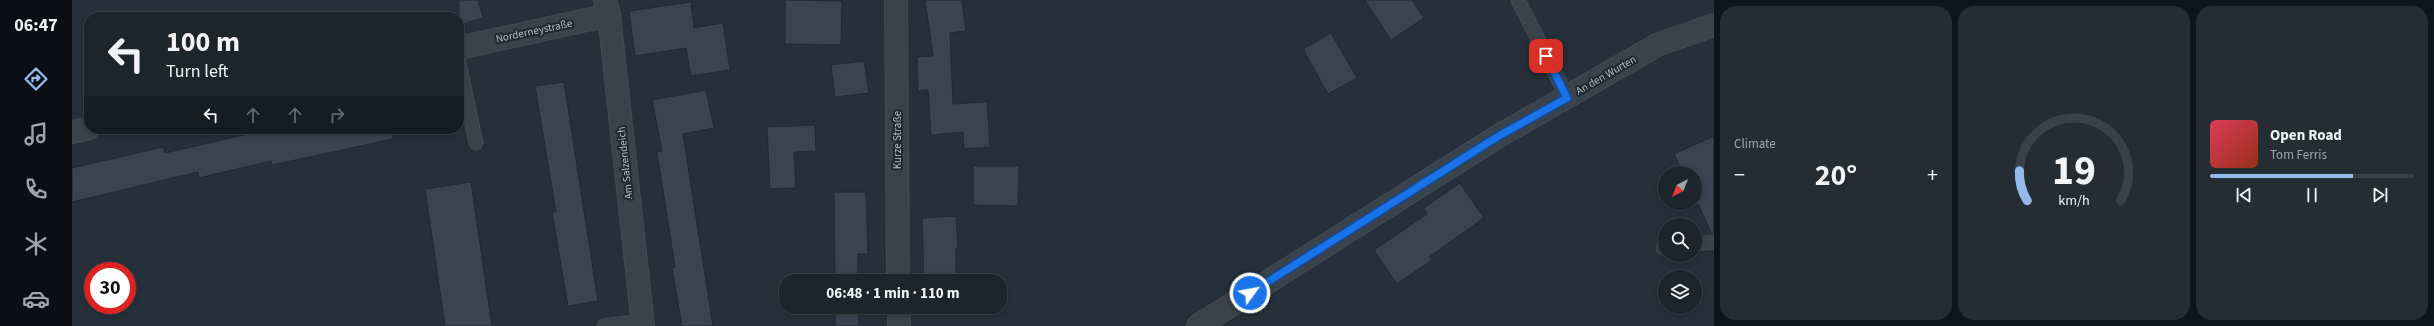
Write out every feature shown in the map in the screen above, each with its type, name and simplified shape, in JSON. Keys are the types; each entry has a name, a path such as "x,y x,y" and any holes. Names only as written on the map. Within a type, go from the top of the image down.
{"street":[{"name":"Kurze Straße","path":"896,0 898,274"},
{"name":"Norderneystraße","path":"464,47 607,8"},
{"name":"Am Salzendeich","path":"607,8 643,323"},
{"name":"An den Wurten","path":"1198,326 1497,137 1659,44 1714,25"},
{"path":"72,132 84,129"},
{"path":"899,314 899,326"}],"lane":[{"path":"1518,0 1567,98"},
{"path":"464,87 476,143"},
{"path":"1702,243 1714,242"},
{"path":"604,326 643,323"}],"building":[{"path":"459,0 478,0 483,18 464,24 464,12 459,12"},
{"path":"785,0 842,1 841,45 785,44"},
{"path":"925,0 962,0 966,31 950,33 953,104 987,102 990,147 964,149 963,132 931,135 928,90 918,91 917,57 933,56"},
{"path":"1365,0 1412,0 1424,18 1391,40"},
{"path":"691,2 694,28 723,23 730,70 691,76 686,48 635,56 629,11"},
{"path":"1331,33 1357,78 1328,94 1303,49"},
{"path":"864,61 869,93 835,97 831,65"},
{"path":"564,82 598,301 568,306 552,212 556,212 535,86"},
{"path":"706,90 714,128 683,134 713,326 682,326 672,268 675,267 657,152 662,151 652,100"},
{"path":"815,125 816,151 794,152 796,188 770,189 767,127"},
{"path":"248,134 392,134 393,139 272,165 271,161 199,178 198,172 72,202 72,168 163,147 165,153"},
{"path":"1714,136 1714,234 1712,234 1701,210 1702,210 1702,166 1680,166 1674,154"},
{"path":"973,166 1019,166 1018,206 973,205"},
{"path":"471,182 492,326 445,326 425,189"},
{"path":"1460,183 1484,218 1429,257 1432,260 1397,284 1374,250 1427,214 1424,208"},
{"path":"834,192 866,192 868,254 858,254 858,274 835,274"},
{"path":"956,216 958,248 956,248 956,274 924,274 922,218"},
{"path":"835,314 859,314 859,326 835,326"}],"route":[{"path":"1250,293 1497,137 1567,98 1546,56"}]}
